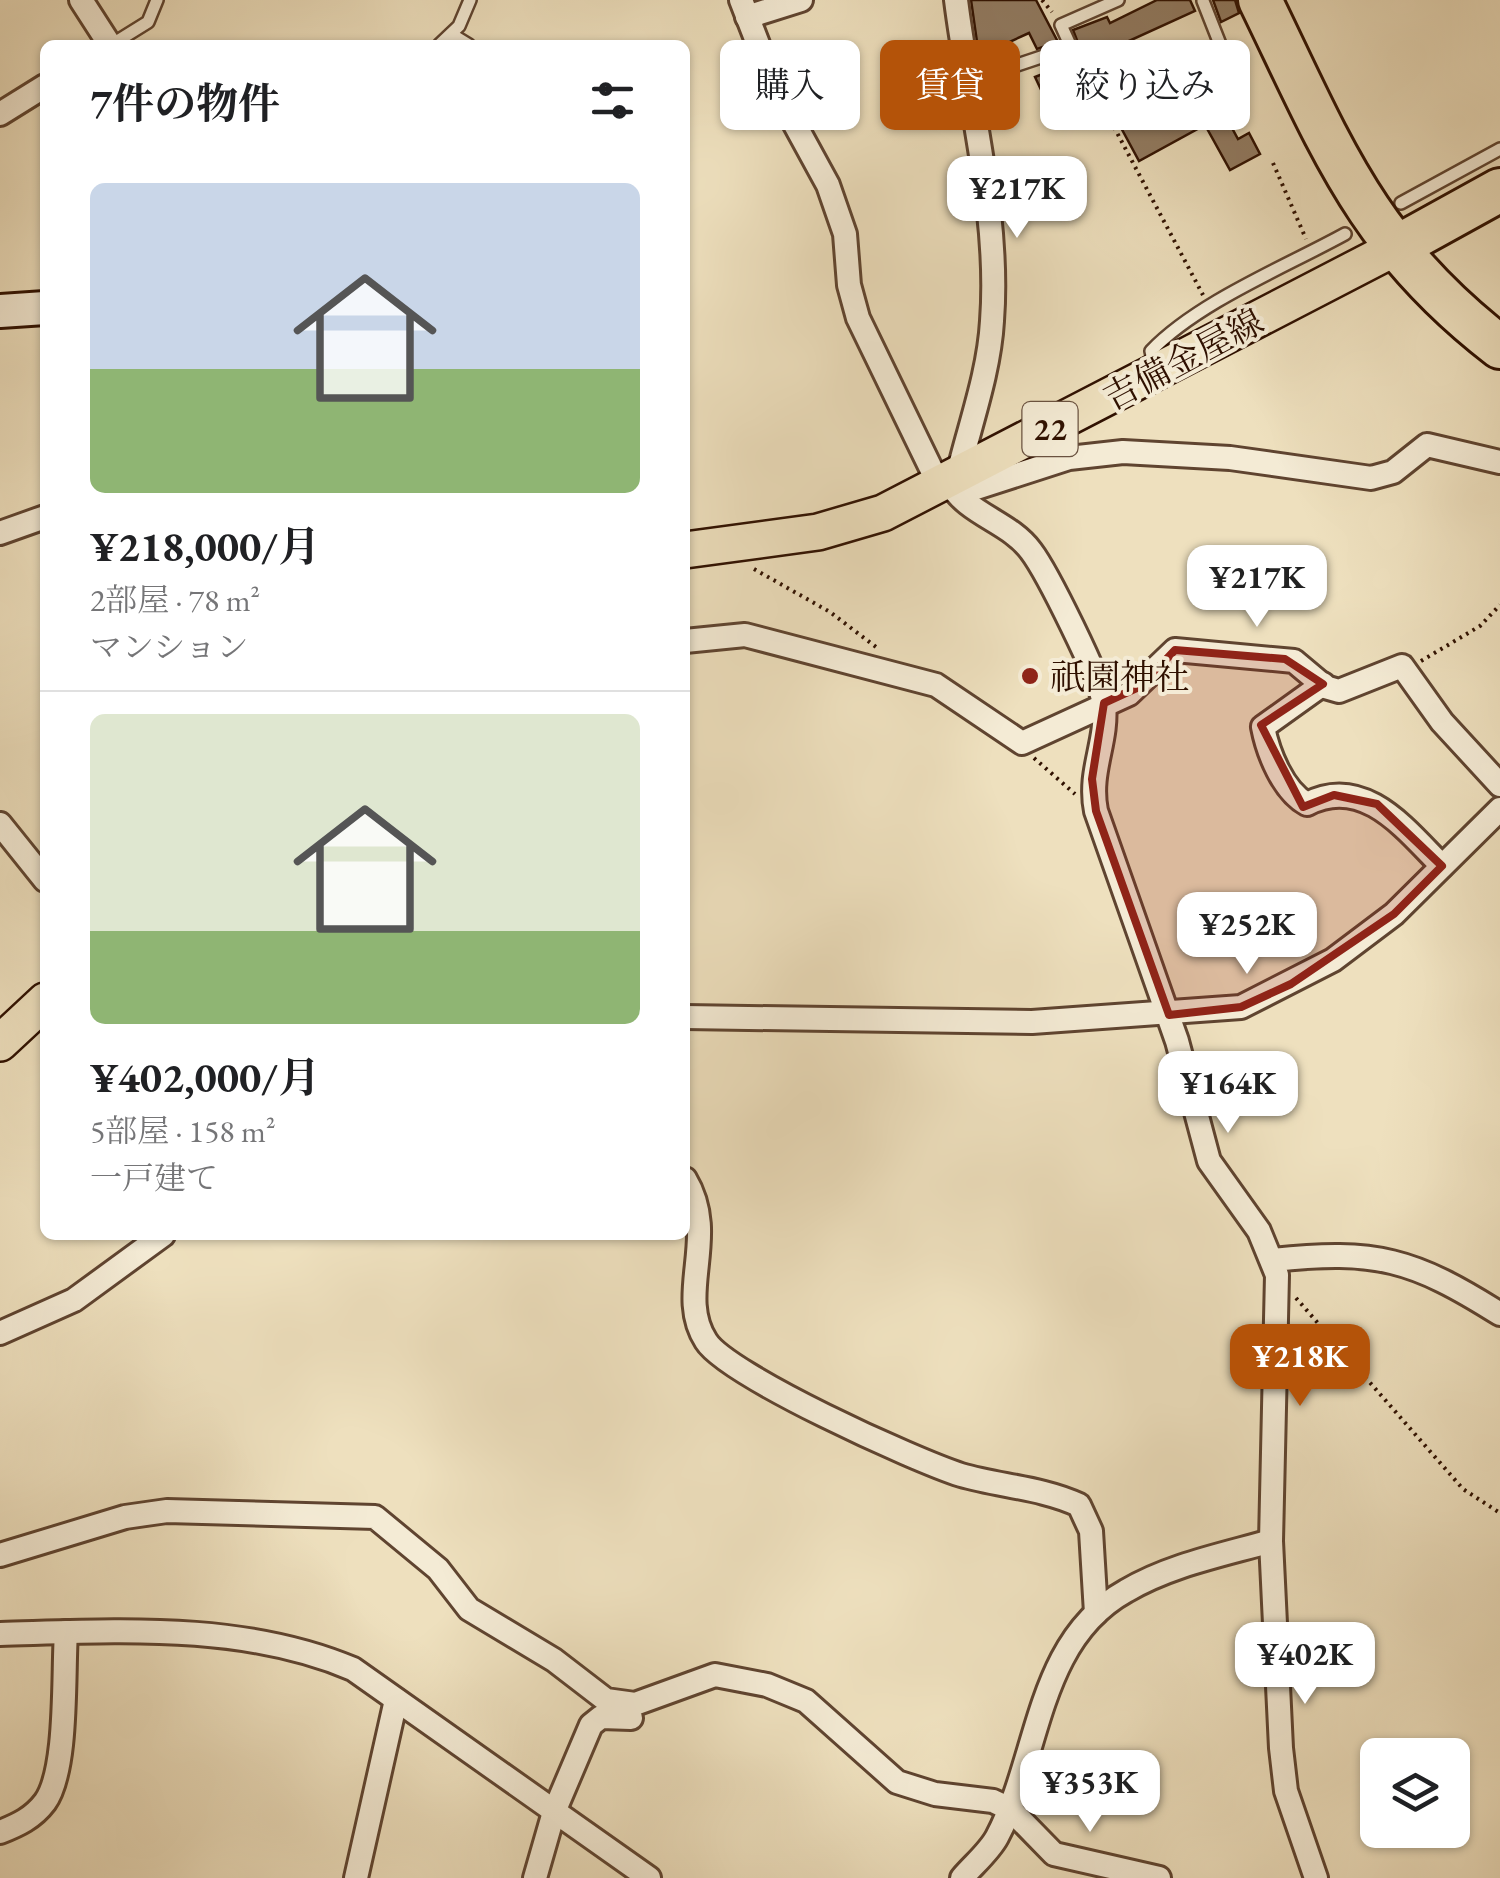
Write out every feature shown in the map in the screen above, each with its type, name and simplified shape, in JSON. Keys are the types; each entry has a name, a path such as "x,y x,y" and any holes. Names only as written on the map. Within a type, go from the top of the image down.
{"highway":[{"path":"1260,0 1344,174 1395,248 1430,287 1500,348"},
{"path":"1395,248 1500,190"}],"main road":[{"name":"吉備金屋線","path":"700,548 840,527 883,513 950,484 1395,248"},
{"path":"0,1043 40,1006"}],"street":[{"path":"81,0 108,40"},
{"path":"801,0 744,8 784,105 828,185 845,234 849,285 858,318 950,484 962,500 1016,534 1034,555 1104,703 1092,779 1096,811 1169,1015 1209,1161 1259,1230 1275,1267 1271,1542 1286,1791 1316,1878"},
{"path":"956,0 961,40"},
{"path":"0,114 40,89"},
{"path":"950,484 989,350 993,295 974,130"},
{"path":"0,310 40,308"},
{"path":"950,484 967,490 1068,458 1123,452 1230,458 1360,478 1393,472 1427,445 1500,462"},
{"path":"0,532 40,519"},
{"path":"690,641 745,636 936,685 1022,742 1140,686 1175,650 1286,659 1322,684 1340,691 1394,668 1408,669 1442,722 1500,785"},
{"path":"1322,684 1262,727 1287,783 1307,804 1334,794 1377,804 1442,866"},
{"path":"690,1016 1032,1022 1242,1007 1291,984 1394,914 1500,809"},
{"path":"0,824 40,874"},
{"path":"690,1190 701,1231 694,1292 697,1322 715,1353 770,1387 957,1474 1079,1505 1091,1531 1096,1613"},
{"path":"0,1333 74,1300 156,1240"},
{"path":"1275,1267 1339,1253 1396,1260 1442,1277 1500,1314"},
{"path":"0,1555 125,1517 167,1511 375,1517 438,1569 469,1609 554,1660 606,1700 629,1705 715,1675 784,1690 806,1701 897,1782 934,1794 993,1801 1010,1809 1054,1854 1159,1878"},
{"path":"962,1878 995,1841 1010,1809 1054,1675 1074,1636 1123,1592 1170,1570 1271,1542"},
{"path":"0,1634 144,1628 320,1656 353,1670 649,1878"},
{"path":"0,1832 32,1817 52,1786 66,1632"},
{"path":"535,1878 554,1812 596,1718 650,1713 662,1693"},
{"path":"356,1878 396,1700"}],"lane":[{"path":"119,40 148,22 157,0"},
{"path":"445,40 470,0"},
{"path":"1068,40 1061,25 1118,0"},
{"path":"1203,0 1218,40"},
{"path":"451,34 461,40"},
{"path":"1401,203 1500,150"},
{"path":"1156,372 1151,351 1209,308 1346,234"}],"path":[{"path":"1115,130 1209,308"},
{"path":"1272,163 1312,252"},
{"path":"700,548 830,612 880,650"},
{"path":"1408,669 1480,626 1500,605"},
{"path":"1022,742 1042,768 1096,811"},
{"path":"1275,1267 1463,1489 1500,1513"}],"highlighted area":[{"path":"1175,650 1285,659 1323,684 1261,725 1303,807 1334,795 1377,804 1442,866 1394,914 1291,984 1241,1007 1169,1015 1096,811 1092,779 1104,703 1141,686"}],"building":[{"path":"971,0 1036,0 1057,40 1040,40 1037,49 1029,33 1014,40 977,40"},
{"path":"1157,0 1190,0 1195,11 1131,40 1077,40 1073,30 1107,17 1110,23"},
{"path":"1213,0 1235,0 1239,13 1221,22"},
{"path":"1122,130 1196,130 1139,161"},
{"path":"1208,130 1233,130 1238,139 1249,133 1260,154 1230,170"}],"place":[{"name":"祇園神社","path":"1030,676"}]}
